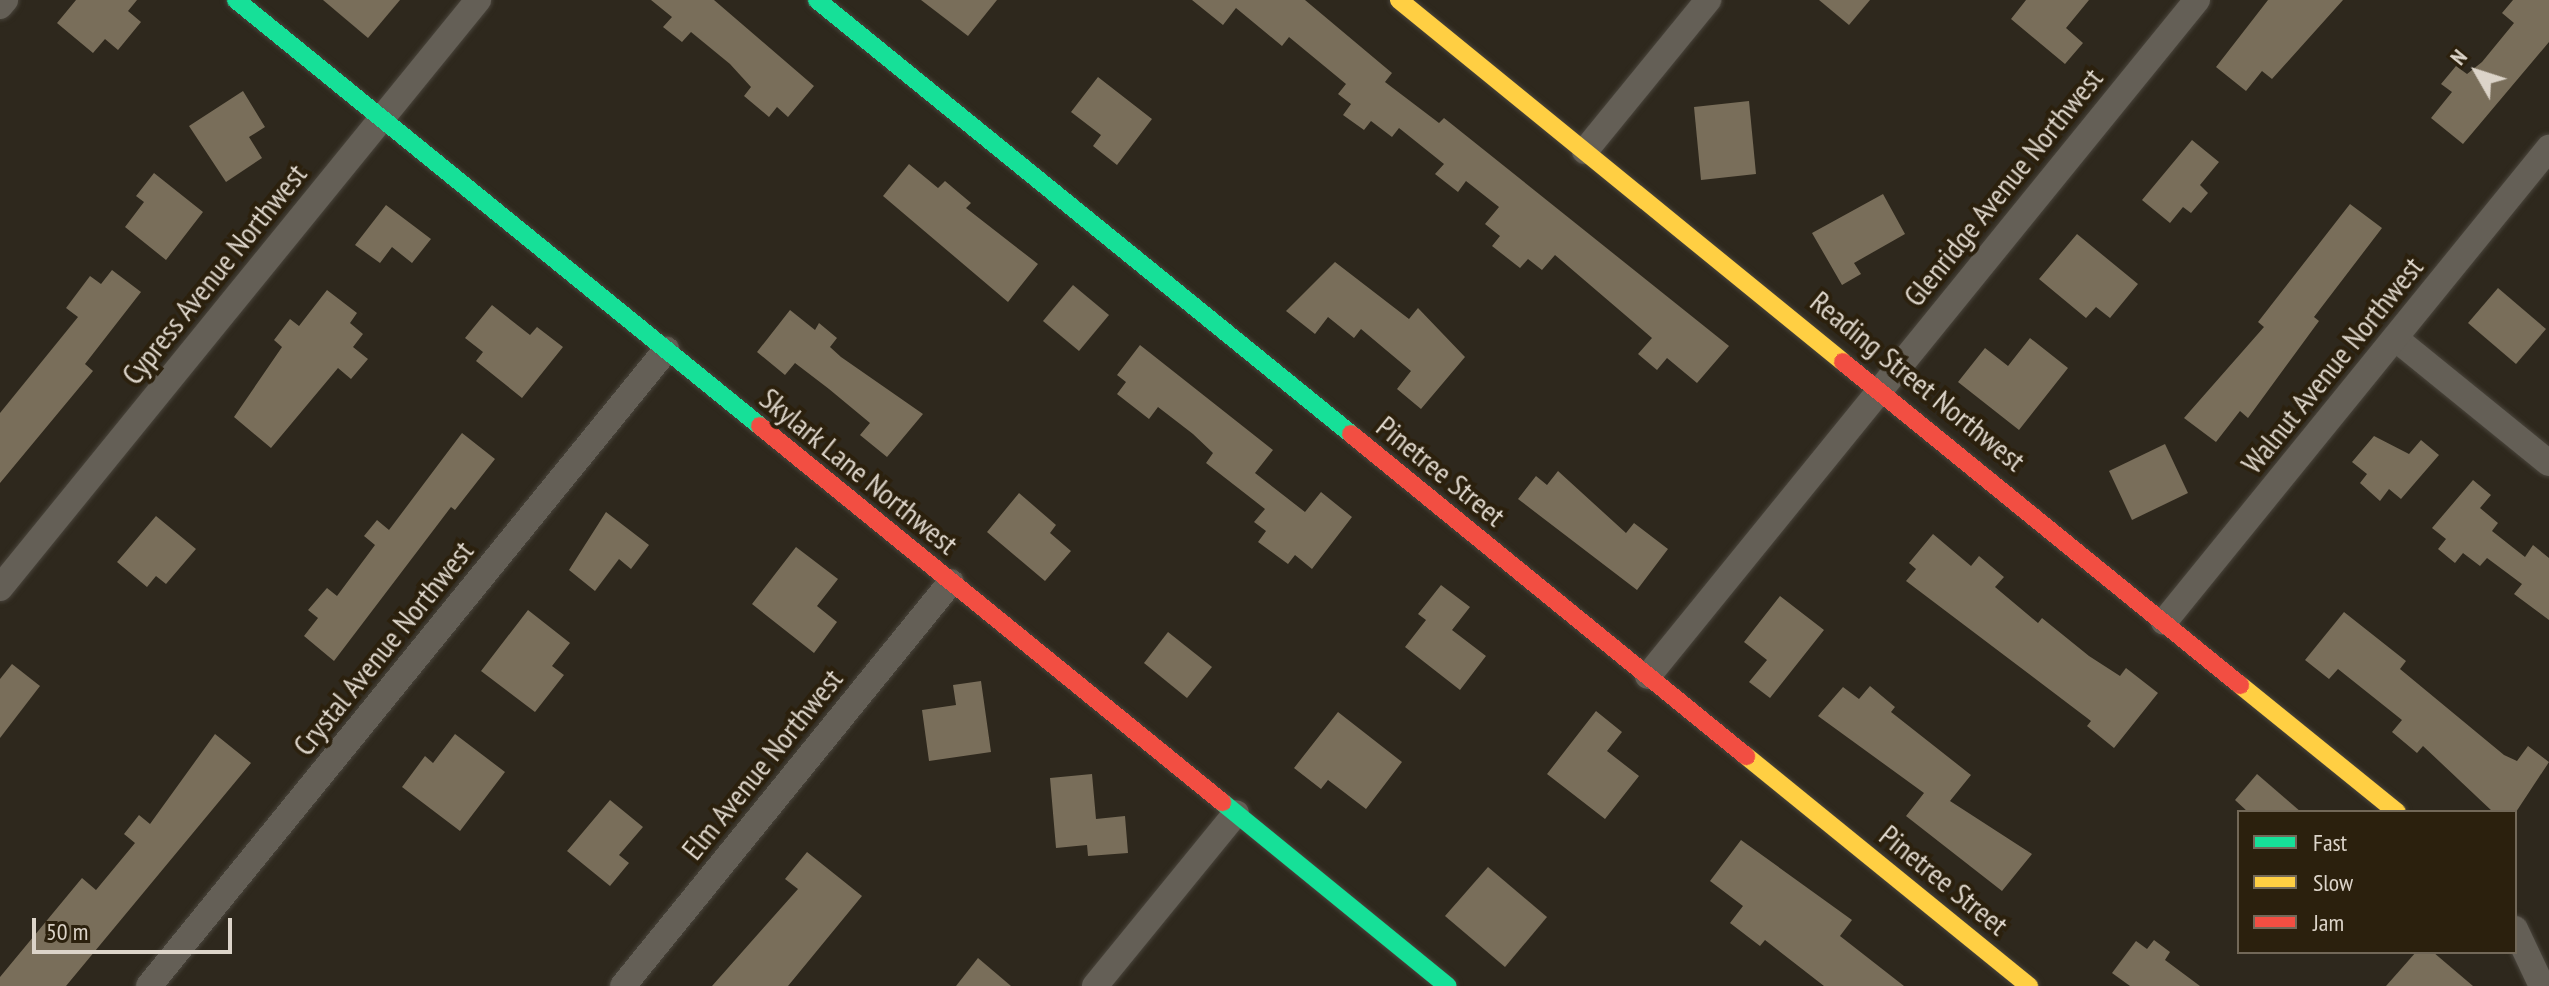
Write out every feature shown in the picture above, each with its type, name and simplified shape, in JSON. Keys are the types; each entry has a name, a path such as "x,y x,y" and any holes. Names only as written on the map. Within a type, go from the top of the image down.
{"street":[{"path":"0,6 5,0"},
{"name":"Skylark Lane Northwest","path":"236,0 1448,986"},
{"name":"Cypress Avenue Northwest","path":"0,588 478,0"},
{"name":"Pinetree Street","path":"817,0 2029,986"},
{"name":"Reading Street Northwest","path":"1399,0 2395,810"},
{"path":"1585,151 1708,0"},
{"name":"Glenridge Avenue Northwest","path":"1648,676 2197,0"},
{"name":"Walnut Avenue Northwest","path":"2164,622 2549,148"},
{"path":"2395,338 2549,463"},
{"name":"Crystal Avenue Northwest","path":"149,986 666,350"},
{"name":"Elm Avenue Northwest","path":"623,986 951,582"},
{"path":"1095,986 1236,813"},
{"path":"2517,933 2542,986"}],"building":[{"path":"76,0 137,0 128,11 141,22 118,50 105,39 93,53 57,23"},
{"path":"323,0 400,0 368,38"},
{"path":"651,0 714,0 814,86 788,117 777,107 769,117 744,96 751,87 730,64 691,32 682,42 663,27 672,17"},
{"path":"921,0 997,0 968,36"},
{"path":"1192,0 1305,0 1392,73 1385,82 1439,123 1444,118 1729,346 1697,383 1667,358 1657,370 1638,354 1652,338 1555,255 1542,270 1528,259 1520,268 1492,246 1500,236 1485,224 1499,207 1466,181 1458,192 1435,174 1444,164 1399,128 1392,137 1371,121 1364,130 1343,115 1351,104 1338,94 1346,84 1289,37 1282,46 1236,8 1223,25"},
{"path":"1819,0 1870,0 1849,25"},
{"path":"2026,0 2089,0 2066,28 2083,43 2065,64 2011,19"},
{"path":"2268,0 2343,0 2272,79 2262,71 2246,91 2216,67"},
{"path":"2513,0 2549,0 2549,42 2463,144 2431,118 2452,92 2441,84 2456,66 2467,74 2482,62 2514,23 2502,13"},
{"path":"1098,77 1152,119 1117,165 1093,146 1101,135 1071,112"},
{"path":"243,91 265,127 249,137 262,158 226,182 189,126"},
{"path":"1749,101 1756,174 1701,180 1694,107"},
{"path":"2192,140 2219,162 2200,185 2208,193 2191,213 2183,207 2170,223 2142,200"},
{"path":"909,164 938,188 945,181 971,203 966,208 1038,264 1008,302 883,196"},
{"path":"154,173 203,212 166,260 125,227 144,202 136,196"},
{"path":"1883,194 1905,234 1854,263 1861,274 1842,285 1812,233"},
{"path":"2350,204 2382,228 2314,317 2319,321 2248,418 2240,411 2216,442 2184,418 2264,327 2258,322"},
{"path":"386,205 431,239 412,263 392,247 380,263 355,245"},
{"path":"2077,234 2138,284 2110,318 2096,307 2086,318 2039,279"},
{"path":"1335,262 1409,319 1418,308 1465,357 1421,409 1397,389 1411,371 1361,329 1354,338 1328,317 1315,334 1286,311"},
{"path":"112,270 141,292 85,364 93,371 0,483 0,413 78,317 66,308 90,276 101,284"},
{"path":"1073,285 1109,315 1079,351 1043,321"},
{"path":"2498,288 2546,329 2516,364 2468,323"},
{"path":"327,290 357,313 350,323 363,334 353,347 368,359 351,379 338,368 271,448 234,417 282,347 274,340 290,319 299,326"},
{"path":"492,305 530,335 537,327 563,347 522,398 476,361 483,352 465,338"},
{"path":"790,310 815,330 819,323 837,338 830,347 841,357 923,414 887,457 860,435 870,423 829,389 795,363 785,375 757,352"},
{"path":"2030,338 2068,368 2019,430 1958,382 1985,348 2008,366"},
{"path":"1140,345 1273,450 1255,473 1305,512 1321,492 1352,517 1312,569 1295,555 1288,564 1258,542 1266,531 1254,522 1265,509 1206,463 1213,453 1193,434 1158,407 1149,419 1117,394 1126,382 1117,375"},
{"path":"462,433 495,459 455,510 451,507 334,661 304,636 318,618 308,610 327,588 337,596 375,545 364,536 377,520 389,530"},
{"path":"2374,436 2409,454 2421,440 2439,455 2401,499 2389,489 2380,501 2360,483 2367,474 2352,462"},
{"path":"2165,444 2188,493 2132,520 2109,471"},
{"path":"1558,471 1626,533 1634,523 1668,549 1637,590 1518,499 1536,476 1547,485"},
{"path":"2473,480 2491,495 2480,508 2498,523 2492,531 2525,557 2533,545 2549,558 2549,620 2514,594 2522,584 2487,558 2480,566 2463,553 2455,563 2438,549 2446,539 2432,528"},
{"path":"1019,493 1056,525 1050,533 1071,551 1045,581 987,532"},
{"path":"606,512 649,545 631,569 619,559 595,591 569,570"},
{"path":"156,516 196,549 166,584 156,576 147,587 117,562"},
{"path":"1933,534 1971,566 1979,556 2004,577 1995,587 2038,623 2042,618 2089,656 2120,676 2126,668 2158,693 2114,748 2087,726 2091,721 1906,581 1916,569 1909,563"},
{"path":"796,547 838,579 817,606 837,622 814,653 752,604"},
{"path":"1441,585 1470,607 1452,630 1486,656 1460,690 1405,647 1426,620 1418,614"},
{"path":"1780,596 1824,630 1770,698 1749,682 1767,660 1744,642"},
{"path":"528,610 570,643 552,666 564,675 535,712 481,671"},
{"path":"2344,612 2406,661 2400,669 2504,755 2517,761 2528,746 2549,762 2517,810 2491,810 2423,746 2417,753 2392,732 2402,720 2338,669 2329,679 2305,660"},
{"path":"1168,632 1212,667 1187,698 1144,663"},
{"path":"12,664 40,686 0,738 0,679"},
{"path":"981,681 991,752 929,761 922,710 956,705 953,685"},
{"path":"1870,686 1895,707 1891,712 1971,775 1950,801 2032,854 2002,891 1906,816 1924,793 1818,716 1843,687 1859,699"},
{"path":"1596,711 1622,732 1607,751 1639,776 1605,819 1547,774"},
{"path":"1338,712 1402,762 1366,809 1328,780 1321,789 1294,768"},
{"path":"215,734 251,763 66,986 0,986 0,977 82,878 96,890 135,843 124,834 139,815 150,824"},
{"path":"455,734 505,772 460,831 402,787 425,756 433,763"},
{"path":"1092,774 1096,819 1125,816 1128,853 1088,856 1087,845 1056,848 1050,778"},
{"path":"2257,774 2299,810 2246,810 2235,800"},
{"path":"610,800 643,827 619,855 629,863 610,886 567,851"},
{"path":"1741,840 1852,920 1840,936 1904,986 1824,986 1765,940 1760,946 1730,923 1743,906 1710,881"},
{"path":"807,852 862,896 788,986 712,986 798,889 785,879"},
{"path":"1488,867 1547,917 1505,967 1445,916"},
{"path":"2154,940 2170,952 2165,960 2200,986 2130,986 2112,973 2136,941 2147,949"},
{"path":"2414,954 2435,954 2473,986 2386,986"},
{"path":"978,958 1011,986 956,986"}],"traffic: fast":[{"path":"236,0 760,426"},
{"path":"817,0 1351,434"},
{"path":"1222,802 1448,986"}],"traffic: slow":[{"path":"1399,0 1843,362"},
{"path":"2240,685 2395,810"},
{"path":"1746,756 2029,986"}],"traffic: jam":[{"path":"1843,362 2240,685"},
{"path":"760,426 1222,802"},
{"path":"1351,434 1746,756"}]}
